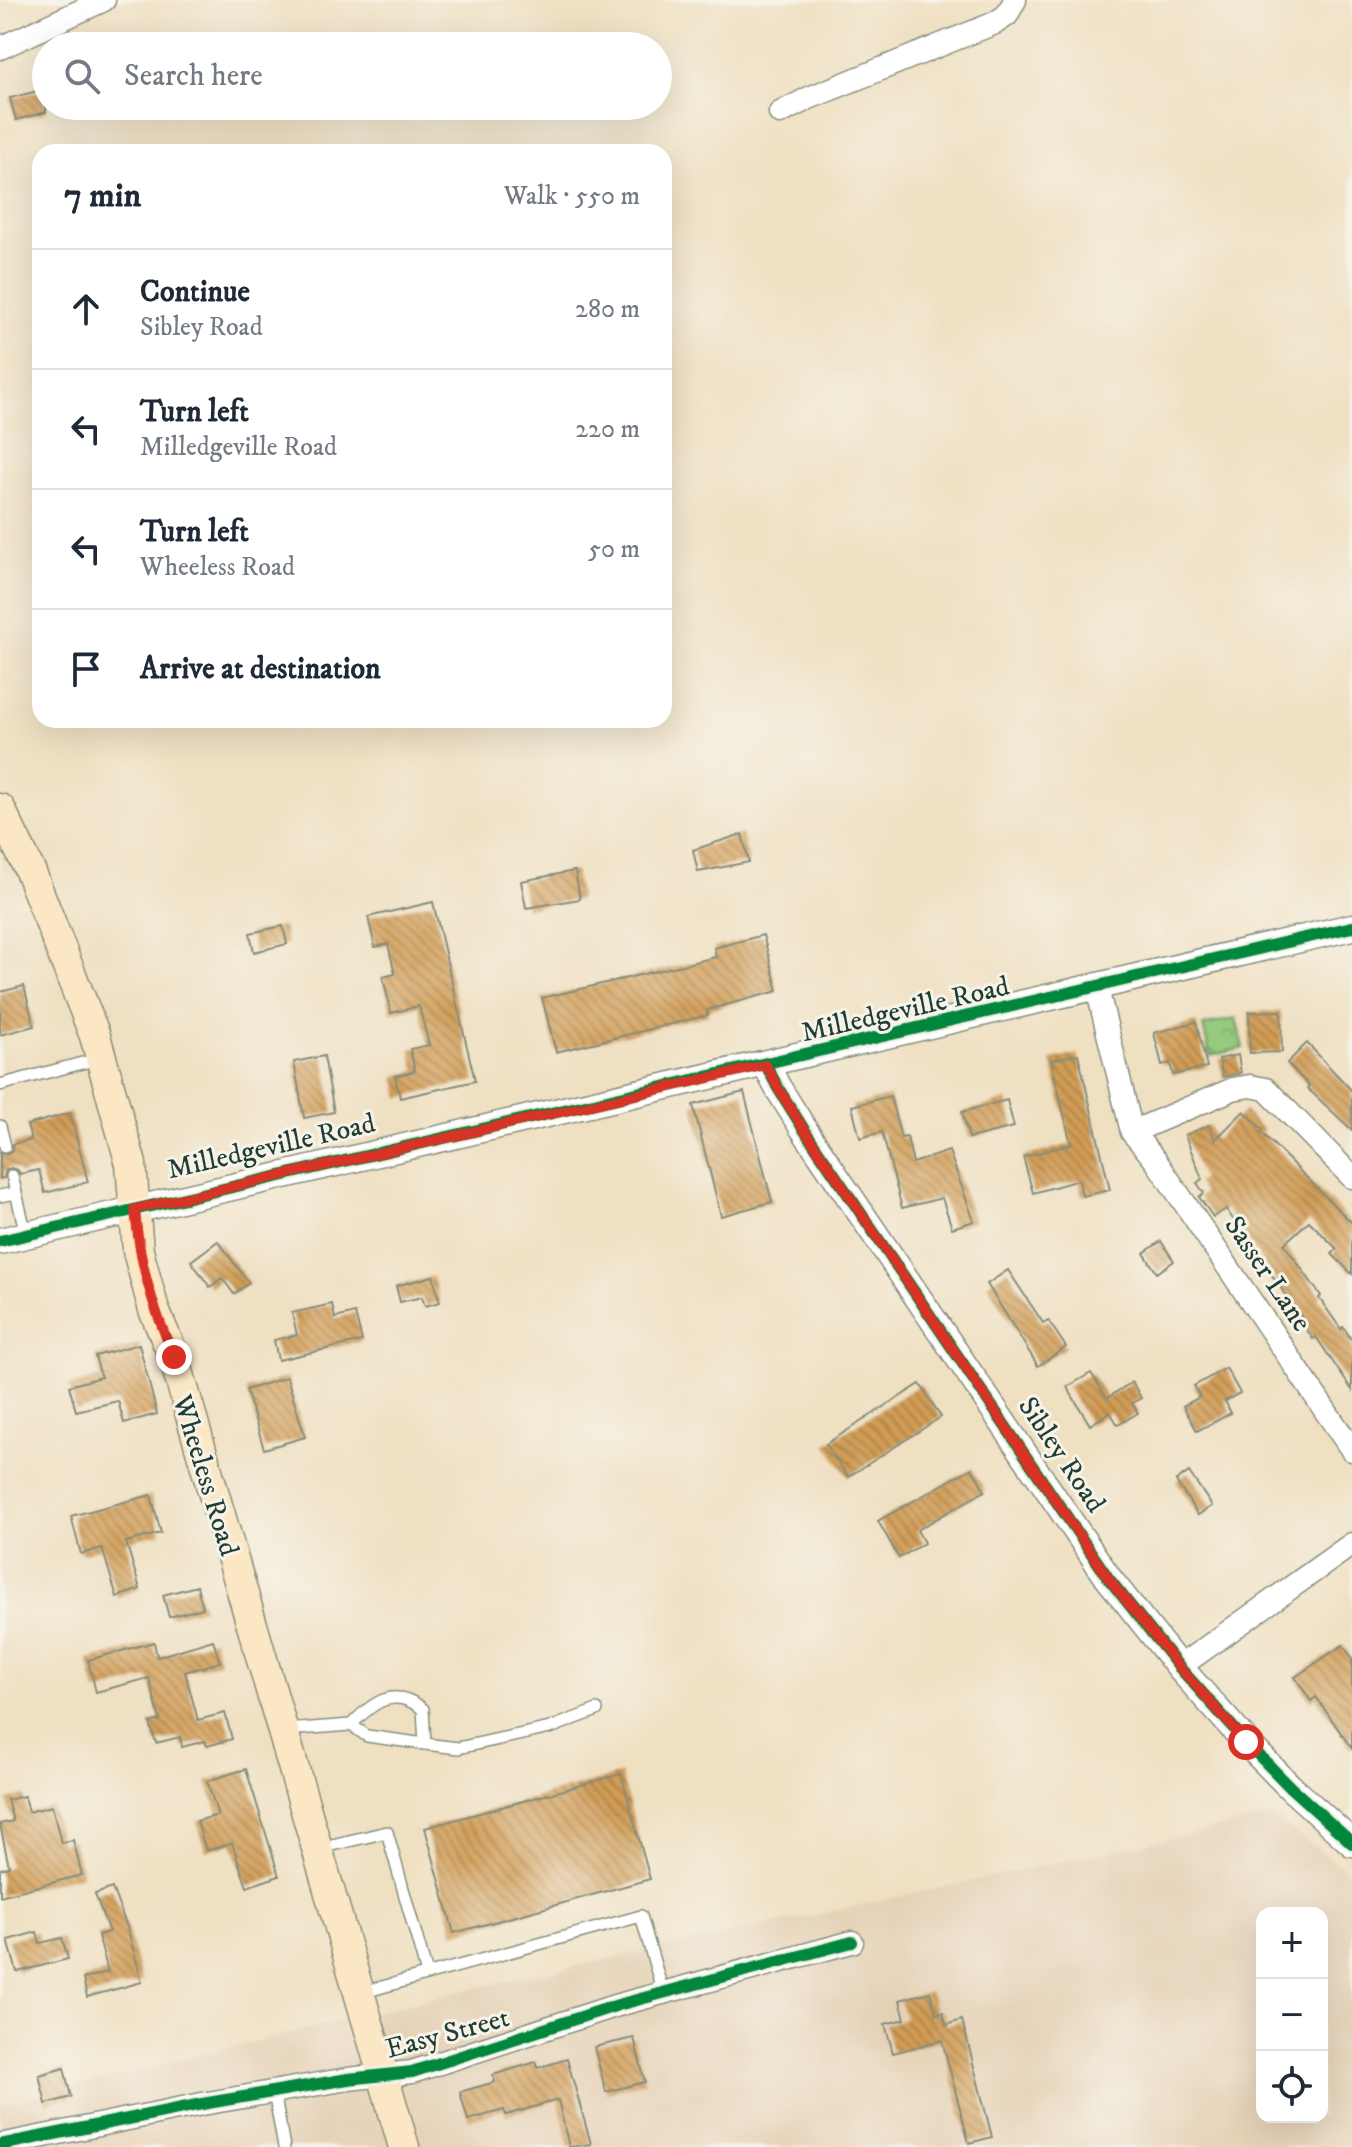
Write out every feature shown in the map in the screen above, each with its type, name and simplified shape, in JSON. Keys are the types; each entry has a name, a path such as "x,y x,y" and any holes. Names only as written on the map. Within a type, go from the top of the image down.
{"main road":[{"name":"Wheeless Road","path":"0,809 31,873 83,1001 102,1058 131,1164 138,1251 154,1310 174,1357 404,2147"}],"street":[{"path":"35,32 104,0"},
{"path":"780,113 809,98 995,23 1007,15 1015,0"},
{"path":"0,48 32,33"},
{"name":"Milledgeville Road","path":"0,1241 1352,927"},
{"name":"Sasser Lane","path":"1097,988 1132,1132 1156,1161 1352,1450"},
{"name":"Sibley Road","path":"766,1065 803,1128 1109,1579 1179,1667 1257,1753 1352,1843"},
{"path":"1132,1132 1233,1089 1250,1086 1266,1089 1352,1177"},
{"path":"1179,1667 1352,1544"},
{"name":"Easy Street","path":"0,2145 274,2092 412,2072 663,1993 852,1942"}],"lane":[{"path":"0,1085 102,1058"},
{"path":"0,1126 5,1146"},
{"path":"12,1176 26,1235"},
{"path":"0,1196 15,1193"},
{"path":"351,1725 370,1705 393,1697 410,1698 423,1709 425,1744"},
{"path":"285,1730 351,1725 367,1736 458,1748 550,1728 597,1710"},
{"path":"319,1848 387,1832 427,1974"},
{"path":"360,1993 641,1916 663,1993"},
{"path":"274,2092 284,2147"}],"shaded area":[{"path":"1273,1816 1352,1874 1352,2147 0,2147 0,2105 443,1995"}],"green space":[{"path":"1236,1018 1243,1048 1210,1056 1203,1026"}],"building":[{"path":"32,92 32,116 16,120 10,98"},
{"path":"742,834 749,862 698,872 693,850"},
{"path":"575,871 580,899 526,908 521,881"},
{"path":"433,902 475,1081 400,1098 395,1076 415,1071 410,1049 429,1045 419,1006 391,1013 383,977 395,974 388,944 375,947 368,917"},
{"path":"283,926 287,944 254,952 250,933"},
{"path":"763,935 778,991 707,1010 708,1015 556,1052 542,998 716,957 714,948"},
{"path":"24,986 34,1026 0,1035 0,992"},
{"path":"1281,1011 1282,1052 1250,1053 1249,1012"},
{"path":"1196,1022 1207,1067 1173,1075 1170,1063 1162,1065 1154,1033"},
{"path":"1307,1043 1352,1091 1352,1130 1307,1088 1309,1086 1287,1063"},
{"path":"1078,1054 1110,1190 1082,1196 1079,1180 1033,1193 1023,1157 1071,1144 1051,1060"},
{"path":"1238,1055 1241,1073 1223,1077 1219,1059"},
{"path":"324,1056 334,1112 304,1118 294,1062"},
{"path":"744,1092 772,1202 721,1216 693,1105"},
{"path":"890,1096 901,1138 907,1137 913,1163 949,1151 974,1221 952,1228 942,1198 902,1208 882,1132 860,1138 852,1106"},
{"path":"1007,1100 1014,1127 969,1138 962,1112"},
{"path":"1244,1111 1352,1223 1352,1274 1332,1254 1337,1249 1309,1221 1284,1244 1321,1296 1319,1298 1352,1340 1352,1390 1316,1337 1313,1339 1226,1209 1213,1217 1199,1197 1204,1193 1197,1183 1202,1179 1185,1135 1209,1125 1215,1140"},
{"path":"70,1113 88,1182 45,1193 39,1170 20,1174 11,1168 0,1179 0,1153 8,1154 13,1144 31,1140 27,1125"},
{"path":"218,1241 249,1283 234,1294 222,1278 210,1287 191,1261"},
{"path":"1161,1241 1174,1261 1157,1273 1144,1253"},
{"path":"1008,1270 1043,1323 1048,1320 1066,1347 1038,1366 987,1284"},
{"path":"433,1276 440,1302 425,1306 422,1297 400,1302 396,1286"},
{"path":"332,1304 335,1318 355,1313 362,1341 278,1360 274,1340 297,1335 292,1313"},
{"path":"139,1344 157,1414 124,1423 118,1401 76,1411 69,1386 101,1377 95,1356"},
{"path":"1226,1368 1240,1393 1225,1401 1231,1413 1197,1431 1183,1406 1200,1397 1194,1386"},
{"path":"1091,1373 1107,1398 1132,1382 1141,1398 1132,1403 1138,1413 1118,1425 1110,1412 1090,1425 1067,1387"},
{"path":"287,1377 305,1437 264,1449 246,1390"},
{"path":"920,1384 941,1417 848,1477 826,1444"},
{"path":"972,1468 985,1491 917,1530 924,1543 899,1558 878,1521"},
{"path":"1189,1472 1212,1506 1198,1515 1176,1481"},
{"path":"151,1495 161,1533 126,1542 140,1589 117,1597 102,1548 81,1554 71,1516"},
{"path":"197,1586 203,1608 169,1617 163,1595"},
{"path":"213,1640 220,1662 185,1672 198,1720 225,1713 232,1739 207,1746 205,1741 182,1747 180,1737 156,1743 150,1723 160,1720 149,1678 96,1692 88,1660 154,1642 157,1657"},
{"path":"1343,1645 1352,1658 1352,1749 1316,1697 1311,1701 1295,1677"},
{"path":"246,1769 279,1876 247,1887 232,1843 206,1851 197,1821 218,1815 207,1781"},
{"path":"621,1774 650,1879 454,1933 425,1828"},
{"path":"24,1796 28,1812 52,1806 61,1843 73,1840 82,1875 0,1896 0,1869 9,1867 0,1824 13,1821 7,1800"},
{"path":"112,1888 127,1927 142,1982 87,1997 83,1979 108,1972 98,1935 109,1932 95,1894"},
{"path":"37,1932 40,1943 62,1938 68,1959 17,1972 8,1940"},
{"path":"930,1992 936,2014 943,2012 946,2025 962,2020 992,2137 969,2143 942,2040 893,2053 885,2024 905,2019 900,2000"},
{"path":"634,2038 645,2082 606,2092 594,2047"},
{"path":"567,2059 591,2144 569,2147 558,2100 506,2115 504,2110 468,2120 460,2092 495,2082 493,2075 536,2062 538,2068"},
{"path":"64,2068 71,2097 46,2104 39,2075"}],"cycle path":[{"path":"0,1241 1352,927"},
{"path":"766,1065 803,1128 1109,1579 1179,1667 1246,1742 1352,1843"},
{"path":"0,2145 202,2104 348,2079 412,2072 618,2005 852,1942"}],"route":[{"path":"174,1357 154,1310 138,1251 135,1209 766,1065 803,1128 1109,1579 1179,1667 1246,1742"}]}
